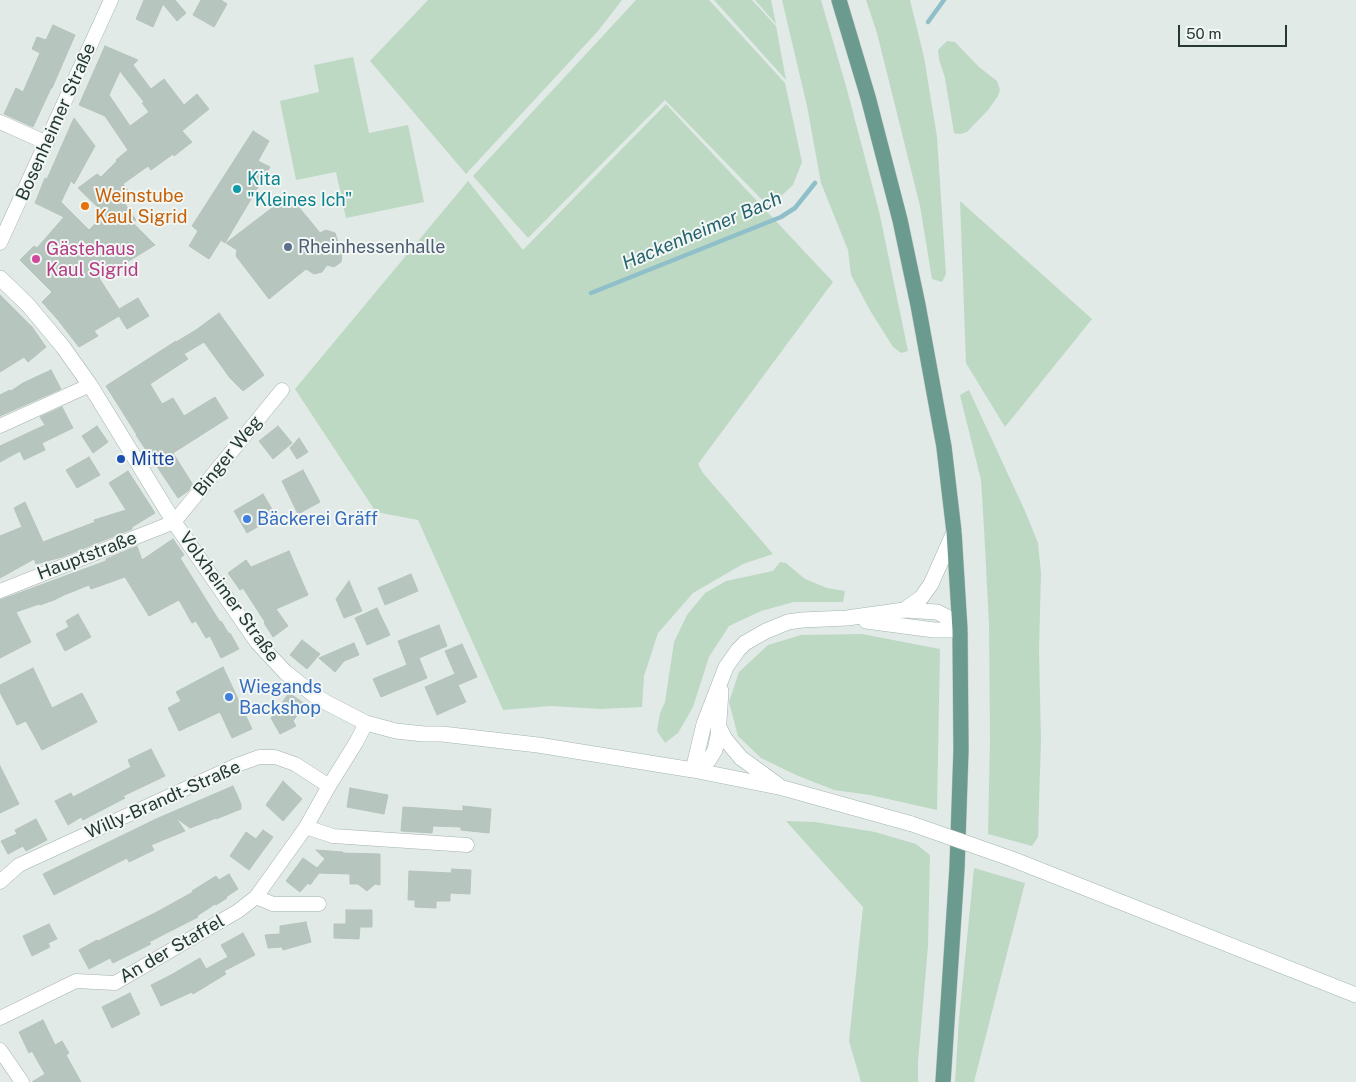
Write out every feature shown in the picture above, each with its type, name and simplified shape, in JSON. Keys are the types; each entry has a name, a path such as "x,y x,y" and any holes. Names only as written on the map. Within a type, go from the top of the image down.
{"main road":[{"path":"839,0 868,97 900,220 944,447 954,532 960,630 961,750 958,839 943,1082"},
{"name":"Volxheimer Straße","path":"0,278 28,305 46,326 90,385 174,522 245,625 270,657 284,672 314,695 343,712 366,723 408,732 538,745 693,770 782,788 912,824 1012,858 1356,995"},
{"path":"904,610 920,598 931,584 954,532"},
{"path":"693,770 704,724 722,676 731,658 745,643 766,630 802,620 848,618 904,610 937,612 947,617 960,630"},
{"path":"848,618 934,630 960,630"},
{"path":"693,770 705,764 712,755 716,745 722,676"},
{"path":"719,727 725,739 741,758 782,788"}],"street":[{"name":"Bosenheimer Straße","path":"0,243 111,0"},
{"path":"0,122 46,142"},
{"path":"0,426 90,385"},
{"name":"Binger Weg","path":"174,522 282,390"},
{"name":"Hauptstraße","path":"0,591 174,522"},
{"name":"An der Staffel","path":"0,1018 76,981 114,983 238,911 256,897 306,827 366,723"},
{"name":"Willy-Brandt-Straße","path":"0,882 19,865 237,765 259,758 275,757 296,764 329,786"},
{"path":"306,827 333,836 467,845"},
{"path":"256,897 274,904 318,904"},
{"path":"1,1054 22,1082"}],"green space":[{"path":"428,0 622,0 598,31 466,174 370,61"},
{"path":"636,0 709,0 785,83 802,162 793,185 769,207 665,100 528,238 473,176"},
{"path":"714,0 752,0 776,26 786,80"},
{"path":"755,0 771,0 776,24"},
{"path":"782,0 821,0 879,211 908,351 901,353 893,347 851,275 848,250 821,183 807,106"},
{"path":"866,0 910,0 924,57 937,137 946,274 942,282 932,279 920,206 877,33"},
{"path":"947,41 955,42 979,67 997,81 1000,90 988,110 967,132 960,134 954,133 945,78 939,59 938,50"},
{"path":"353,57 369,133 408,125 424,202 346,218 336,172 296,180 280,101 319,92 314,65"},
{"path":"666,104 833,282 698,464 703,473 773,554 743,564 693,593 658,633 644,676 642,707 601,709 550,706 503,710 418,520 376,512 295,389 468,181 523,250"},
{"path":"960,201 1092,319 1005,427 966,363"},
{"path":"969,390 1038,543 1041,573 1039,651 1041,739 1038,837 1032,846 988,834 990,739 989,624 981,480 960,395"},
{"path":"780,562 786,563 805,579 827,588 845,591 843,602 794,602 761,611 729,626 709,657 693,707 678,733 665,743 657,731 660,713 665,702 674,642 687,615 705,593 726,581 773,571"},
{"path":"862,634 940,649 937,810 870,795 834,790 796,775 761,758 738,736 729,702 739,672 768,645 801,635"},
{"path":"786,821 815,822 875,832 916,844 930,855 928,946 918,1082 861,1082 849,1041 863,907"},
{"path":"974,868 1025,883 974,1082 955,1082 959,1019"}],"building":[{"path":"144,0 175,0 186,13 177,21 163,4 153,27 136,19"},
{"path":"201,0 221,0 227,4 214,27 193,15"},
{"path":"53,25 75,35 33,127 4,114 16,88 23,92 40,53 32,49 37,37 46,40"},
{"path":"105,46 138,60 133,65 151,89 164,79 184,105 197,94 209,109 182,131 192,142 151,170 148,166 123,184 130,193 123,201 136,220 133,223 155,245 119,267 115,263 99,278 119,309 138,298 149,316 127,329 119,316 94,331 98,336 79,347 42,302 52,292 20,260 34,246 37,248 64,217 35,203 74,118 95,146 74,184 71,181 61,202 89,230 105,214 78,188 97,174 101,177 128,150 105,116 79,105","holes":["120,71 144,102 142,103 149,112 130,126 109,95"]},
{"name":"Kita \"Kleines Ich\"","path":"253,131 269,141 258,161 270,167 225,243 221,240 209,259 189,246 198,231 192,226"},
{"name":"Rheinhessenhalle","path":"289,195 320,233 326,230 335,233 337,245 342,254 341,262 334,267 327,265 322,272 314,274 306,269 269,299 236,256 237,250 226,243"},
{"path":"0,295 32,327 46,347 28,362 24,357 0,372"},
{"path":"219,313 264,375 243,391 230,378 204,342 184,354 188,359 150,384 162,404 173,398 184,416 215,397 228,418 173,453 193,485 178,498 106,386 196,330"},
{"path":"51,370 61,389 0,416 0,395"},
{"path":"62,407 73,428 42,443 45,450 24,460 20,451 0,462 0,446 45,425 40,417"},
{"path":"97,426 108,442 93,453 82,436"},
{"path":"278,426 292,443 273,459 259,441"},
{"path":"299,438 308,452 297,459 290,448"},
{"path":"89,457 100,475 77,488 66,470"},
{"path":"303,470 320,502 298,514 282,481"},
{"path":"128,471 155,513 132,527 132,529 62,557 36,564 34,559 0,578 0,536 22,527 14,508 25,502 43,542 95,522 94,520 126,510 109,483"},
{"path":"263,494 276,516 247,533 234,511"},
{"path":"173,539 184,555 180,558 239,649 221,658 210,636 206,638 196,621 192,623 179,600 149,616 125,577 91,589 89,585 54,600 16,612 31,642 0,658 0,600 106,561 106,559 137,546 142,560"},
{"path":"289,551 308,595 276,609 288,626 273,637 243,588 240,590 228,573 246,560 251,567"},
{"path":"411,574 418,591 385,605 378,588"},
{"path":"349,581 362,611 344,618 336,599"},
{"path":"377,608 390,635 367,645 355,618"},
{"path":"78,614 91,637 65,651 56,634 69,627 66,621"},
{"path":"439,625 447,646 419,658 427,678 381,697 373,679 407,665 398,641"},
{"path":"302,640 320,654 307,669 290,655"},
{"path":"354,643 359,655 344,661 335,672 319,658"},
{"path":"462,644 477,677 458,685 466,702 437,715 425,687 455,674 445,651"},
{"path":"223,667 252,729 232,738 220,712 179,731 168,708 181,701 176,692"},
{"path":"33,668 52,708 82,693 97,722 42,750 26,721 17,725 0,692 0,685"},
{"path":"289,693 305,704 293,721 296,726 280,734 271,718"},
{"path":"151,749 165,776 123,796 125,798 83,820 81,817 68,825 55,801 71,793 73,797 131,767 128,760"},
{"path":"0,766 19,804 0,813"},
{"path":"283,781 302,799 283,821 266,805"},
{"path":"233,786 241,804 241,809 190,828 176,818 185,831 151,845 154,850 129,862 127,858 54,895 43,874 156,819"},
{"path":"350,788 388,795 384,814 347,807"},
{"path":"463,806 491,809 489,833 461,830 461,827 433,826 432,833 401,831 403,807 463,811"},
{"path":"36,819 47,840 26,851 23,846 8,854 1,841 17,834 15,830"},
{"path":"263,830 273,837 249,870 230,856 246,832 256,839"},
{"path":"316,850 380,854 380,885 375,884 367,891 358,884 350,884 350,874 319,873 310,885 308,883 300,892 286,881 303,858 317,868 325,859"},
{"path":"452,869 471,870 470,894 450,893 450,901 436,901 436,908 415,907 415,900 408,900 409,871 451,873"},
{"path":"229,874 238,889 227,898 215,904 198,917 149,942 151,944 113,963 110,958 89,969 79,950 155,913 193,892 216,876 219,880"},
{"path":"346,910 372,910 372,927 360,927 359,939 334,938 334,924 346,924"},
{"path":"306,922 311,942 283,950 282,947 268,948 265,935 280,934 280,926"},
{"path":"49,924 57,939 48,943 50,947 32,956 23,936"},
{"path":"243,933 255,955 224,971 226,974 193,994 192,992 161,1006 151,985 200,958 206,969 228,957 221,945"},
{"path":"130,993 140,1014 112,1028 102,1007"},
{"path":"43,1020 55,1045 62,1041 69,1053 66,1055 81,1082 32,1082 45,1074 32,1051 29,1053 19,1032"}],"waterway":[{"name":"Hackenheimer Bach","path":"928,22 944,0"},
{"name":"Hackenheimer Bach","path":"591,293 781,217 795,208 815,183"}],"place":[{"name":"Kita \"Kleines Ich\"","path":"237,189"},
{"name":"Weinstube Kaul Sigrid","path":"85,206"},
{"name":"Rheinhessenhalle","path":"288,247"},
{"name":"Gästehaus Kaul Sigrid","path":"36,259"},
{"name":"Mitte","path":"121,459"},
{"name":"Bäckerei Gräff","path":"247,519"},
{"name":"Wiegands Backshop","path":"229,697"}]}
